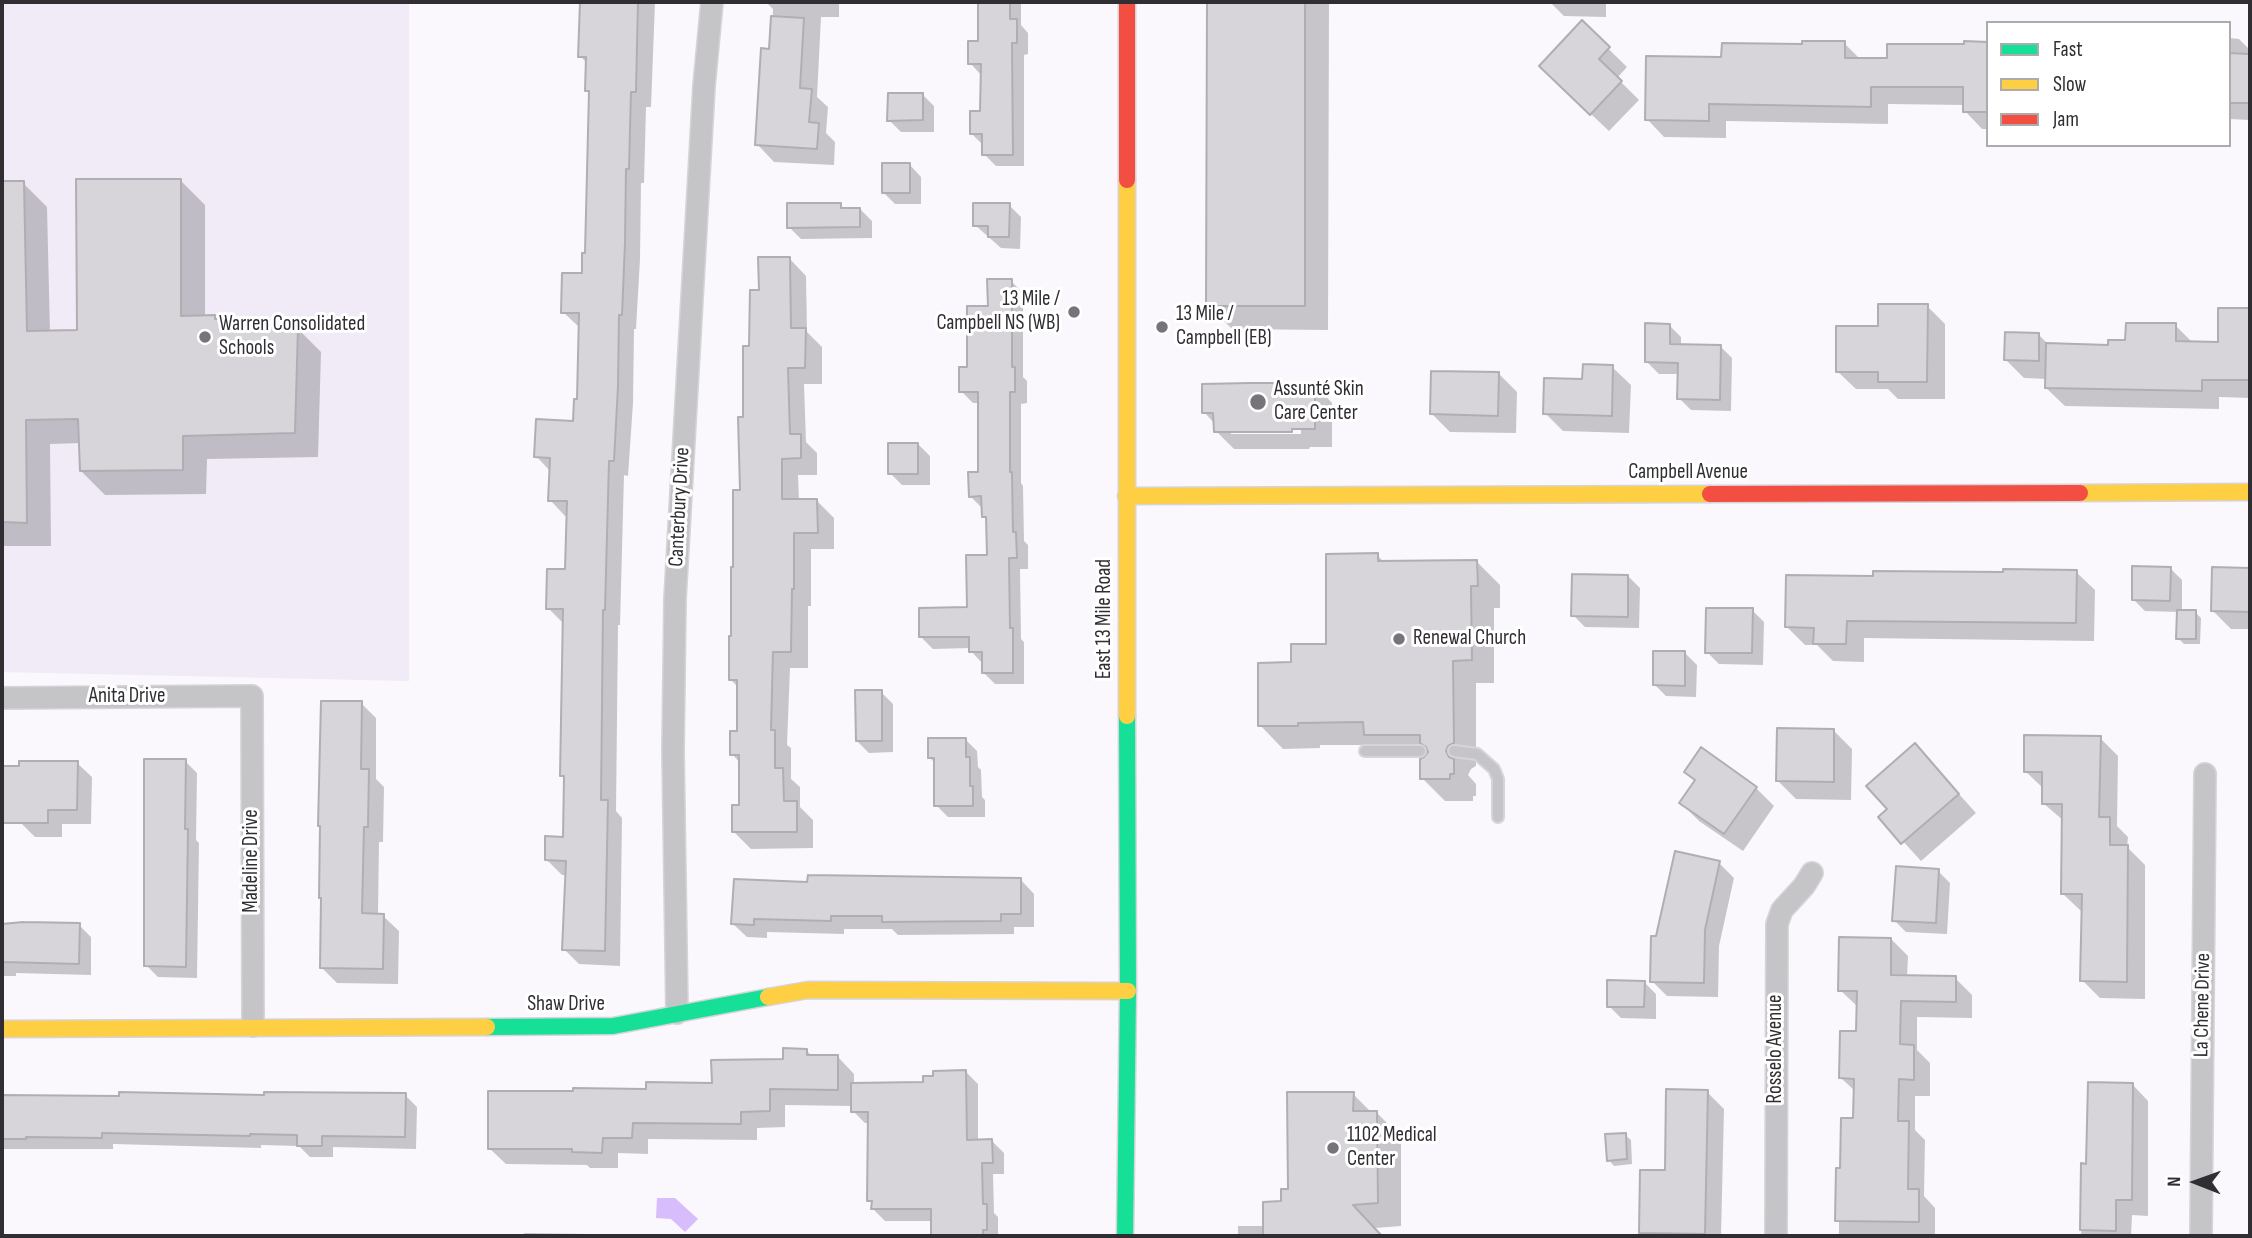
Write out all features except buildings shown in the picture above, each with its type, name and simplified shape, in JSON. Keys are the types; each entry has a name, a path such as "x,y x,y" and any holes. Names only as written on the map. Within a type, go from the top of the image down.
{"street":[{"name":"Canterbury Drive","path":"677,1013 673,750 675,599 704,86 712,2"},
{"name":"East 13 Mile Road","path":"1125,1236 1128,990 1127,2"},
{"name":"Campbell Avenue","path":"1126,496 2250,492"},
{"name":"Anita Drive","path":"2,698 252,696"},
{"name":"Madeline Drive","path":"252,696 253,1026"},
{"name":"La Chene Drive","path":"2201,1236 2205,774"},
{"name":"Rosselo Avenue","path":"1776,1236 1777,923 1782,910 1812,873"},
{"name":"Shaw Drive","path":"2,1029 613,1026 808,990 1128,990"}],"lane":[{"path":"1365,751 1420,751"},
{"path":"1454,751 1477,754 1494,769 1498,779 1498,817"}],"shaded area":[{"name":"Warren Consolidated Schools","path":"2,2 409,2 409,681 2,672"},
{"path":"657,1198 675,1198 698,1219 685,1232 671,1219 656,1218"}],"traffic: fast":[{"path":"1125,1236 1127,716"},
{"path":"487,1027 613,1026 768,997"}],"traffic: slow":[{"path":"1127,180 1127,716"},
{"path":"2080,493 2250,492"},
{"path":"1126,496 1710,494"},
{"path":"768,997 808,990 1128,991"},
{"path":"2,1029 487,1027"}],"traffic: jam":[{"path":"1127,2 1127,180"},
{"path":"1710,494 2080,493"}],"place":[{"name":"13 Mile / Campbell NS (WB)","path":"1074,312"},
{"name":"13 Mile / Campbell (EB)","path":"1162,327"},
{"name":"Warren Consolidated Schools","path":"205,337"},
{"name":"Assunté Skin Care Center","path":"1258,402"},
{"name":"Renewal Church","path":"1399,639"},
{"name":"1102 Medical Center","path":"1333,1148"}]}
